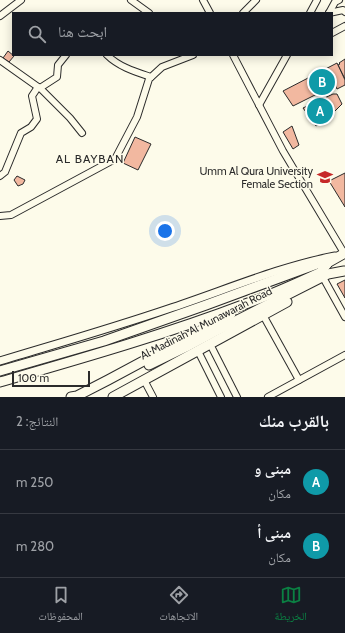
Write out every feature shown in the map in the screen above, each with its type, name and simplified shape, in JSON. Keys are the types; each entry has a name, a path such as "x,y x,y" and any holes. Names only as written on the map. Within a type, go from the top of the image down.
{"highway":[{"path":"71,397 77,396 172,347 343,254"},
{"path":"0,371 104,341 317,264 327,264"},
{"path":"0,382 111,350 248,303 321,272 327,264"},
{"name":"Al Madinah Al Munawarah Road","path":"113,397 345,271"},
{"name":"Al Madinah Al Munawarah Road","path":"78,397 104,387 186,347 328,274 345,271"}],"main road":[{"path":"0,361 125,323 315,260 343,254"}],"street":[{"path":"0,16 21,0"},
{"path":"131,0 138,4 145,12"},
{"path":"203,0 209,12"},
{"path":"244,12 256,0"},
{"path":"311,12 318,0"},
{"path":"339,0 335,2 330,12 343,10 345,12"},
{"path":"333,32 345,26"},
{"path":"0,176 5,172 21,133 31,127 37,119 32,96 39,88 57,77 58,65 65,56"},
{"path":"108,56 113,61 126,68 151,78"},
{"path":"0,216 11,215 115,159 137,117 149,79 162,67 190,56"},
{"path":"234,56 283,151 343,254"},
{"path":"259,105 286,56"},
{"path":"0,60 39,88 70,118 82,133"},
{"path":"325,281 345,317"},
{"path":"263,315 299,380"},
{"path":"210,344 237,397"},
{"path":"198,351 221,397"},
{"path":"268,397 345,355"},
{"path":"144,380 152,397"}],"building":[{"path":"8,51 12,56 14,56 9,62 3,58"},
{"path":"345,59 345,79 338,65"},
{"path":"337,63 345,80 345,85 337,89 335,85 293,106 283,91"},
{"path":"333,94 337,94 342,104 316,126 303,108"},
{"path":"292,126 299,145 293,149 283,132"},
{"path":"135,137 151,144 138,170 123,163"},
{"path":"345,173 345,207 329,181"},
{"path":"17,176 25,180 23,184 18,186 14,180"},
{"path":"345,280 345,298 337,284"}],"place":[{"name":"مبنى أ","path":"322,82"},
{"name":"مبنى و","path":"320,111"},
{"name":"Umm Al Qura University Female Section","path":"325,177"}],"district":[{"name":"AL BAYBAN","path":"90,158"}]}
